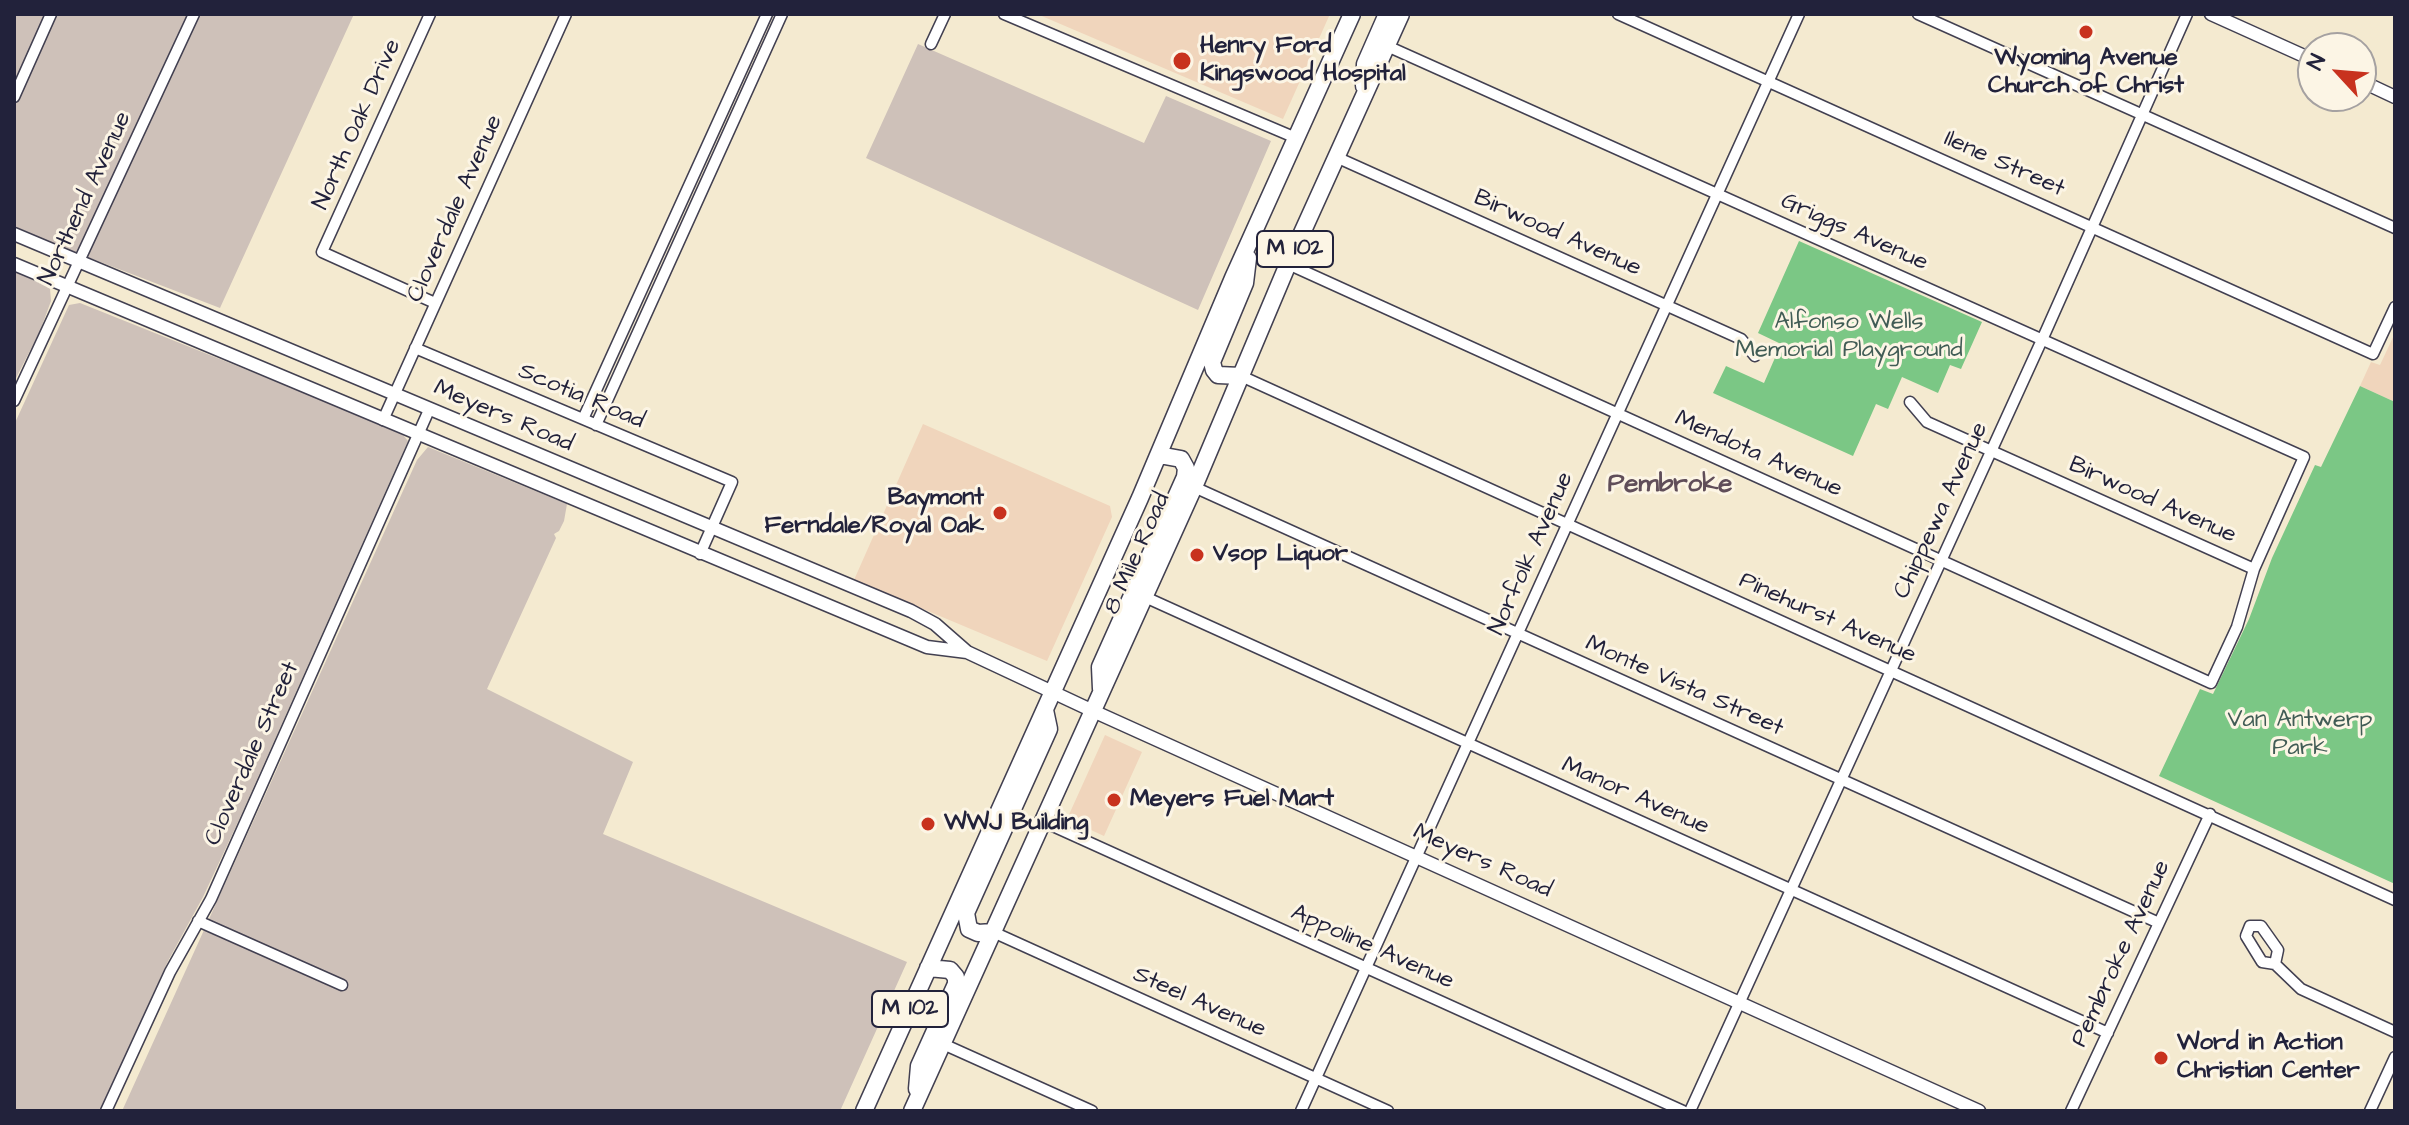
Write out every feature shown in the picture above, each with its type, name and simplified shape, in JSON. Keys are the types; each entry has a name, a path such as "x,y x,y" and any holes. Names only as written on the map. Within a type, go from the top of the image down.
{"highway":[{"name":"8 Mile Road","path":"864,1111 1054,692 1352,14"},
{"path":"1364,96 1365,64 1387,14"},
{"name":"8 Mile Road","path":"914,1107 1145,597 1288,264 1401,14"},
{"path":"1241,376 1218,375 1212,362 1245,283 1250,241"},
{"path":"1101,695 1100,667 1185,477 1186,468 1181,459 1159,455"},
{"path":"993,932 978,933 969,929 966,913 1049,729 1045,710"},
{"path":"914,1107 919,1066 956,984 956,977 950,970 928,968"}],"street":[{"path":"14,97 51,14"},
{"name":"Northend Avenue","path":"14,401 194,14"},
{"name":"North Oak Drive","path":"430,14 322,252 435,303"},
{"name":"Cloverdale Avenue","path":"383,420 566,14"},
{"path":"583,419 767,14"},
{"path":"596,425 782,14"},
{"path":"931,44 945,14"},
{"path":"1004,14 1296,138"},
{"name":"Ilene Street","path":"1618,14 2373,354 2395,307"},
{"name":"Norfolk Avenue","path":"1301,1111 1799,14"},
{"path":"1918,14 2395,228"},
{"name":"Chippewa Avenue","path":"1690,1111 2187,14"},
{"path":"2211,14 2297,53"},
{"path":"762,25 775,31"},
{"name":"Griggs Avenue","path":"1387,46 2304,457 2254,569"},
{"path":"725,105 738,111"},
{"name":"Birwood Avenue","path":"1336,157 1741,339 1755,356"},
{"path":"690,184 702,189"},
{"name":"Meyers Road","path":"14,234 911,611 935,624 967,652 1093,711 1979,1111"},
{"name":"Meyers Road","path":"14,264 927,647 967,652"},
{"name":"Mendota Avenue","path":"1288,264 2211,683 2237,627 2254,569"},
{"path":"623,333 635,339"},
{"name":"Scotia Road","path":"415,348 732,482 711,528"},
{"name":"Pinehurst Avenue","path":"1241,376 2395,900"},
{"name":"Birwood Avenue","path":"1910,402 1927,422 2254,569"},
{"name":"Cloverdale Street","path":"106,1111 170,972 211,899 429,410"},
{"name":"Monte Vista Street","path":"1194,487 2159,923"},
{"path":"700,554 711,528"},
{"name":"Manor Avenue","path":"1145,597 2108,1033"},
{"name":"Pembroke Avenue","path":"2071,1111 2210,814"},
{"name":"Appoline Avenue","path":"1044,822 1683,1111"},
{"path":"198,921 342,985"},
{"name":"Steel Avenue","path":"993,932 1388,1111"},
{"path":"2275,964 2297,987 2395,1032"},
{"path":"943,1044 1092,1111"},
{"path":"2370,1111 2395,1057"}],"shaded area":[{"path":"14,14 354,14 220,308 14,226"},
{"path":"1037,14 1330,14 1283,119"},
{"path":"918,44 1144,143 1166,96 1271,141 1198,310 866,158"},
{"path":"14,271 50,288 51,301 40,331 14,382"},
{"path":"80,303 307,394 403,435 408,441 238,822 203,897 168,961 100,1111 14,1111 14,425 69,305"},
{"path":"2395,333 2395,402 2360,386 2371,362 2380,365"},
{"path":"923,424 1110,506 1112,517 1047,661 854,580"},
{"path":"428,447 567,504 564,521 554,534 556,538 487,689 633,762 603,834 907,962 840,1111 122,1111 417,460"},
{"path":"1105,735 1142,752 1104,836 1067,819"}],"green space":[{"name":"Alfonso Wells Memorial Playground","path":"1799,241 1982,322 1961,369 1950,365 1938,393 1902,377 1888,409 1876,404 1853,456 1713,393 1726,366 1764,383 1781,344 1758,333"},
{"name":"Van Antwerp Park","path":"2360,386 2395,402 2395,884 2159,776 2200,689 2213,694 2315,465 2321,467"}],"place":[{"name":"Wyoming Avenue Church of Christ","path":"2086,32"},
{"name":"Henry Ford Kingswood Hospital","path":"1182,61"},
{"name":"Baymont Ferndale/Royal Oak","path":"1000,513"},
{"name":"Vsop Liquor","path":"1197,555"},
{"name":"Meyers Fuel Mart","path":"1114,800"},
{"name":"WWJ Building","path":"928,824"},
{"name":"Word in Action Christian Center","path":"2161,1058"}],"district":[{"name":"Pembroke","path":"1670,486"}]}
